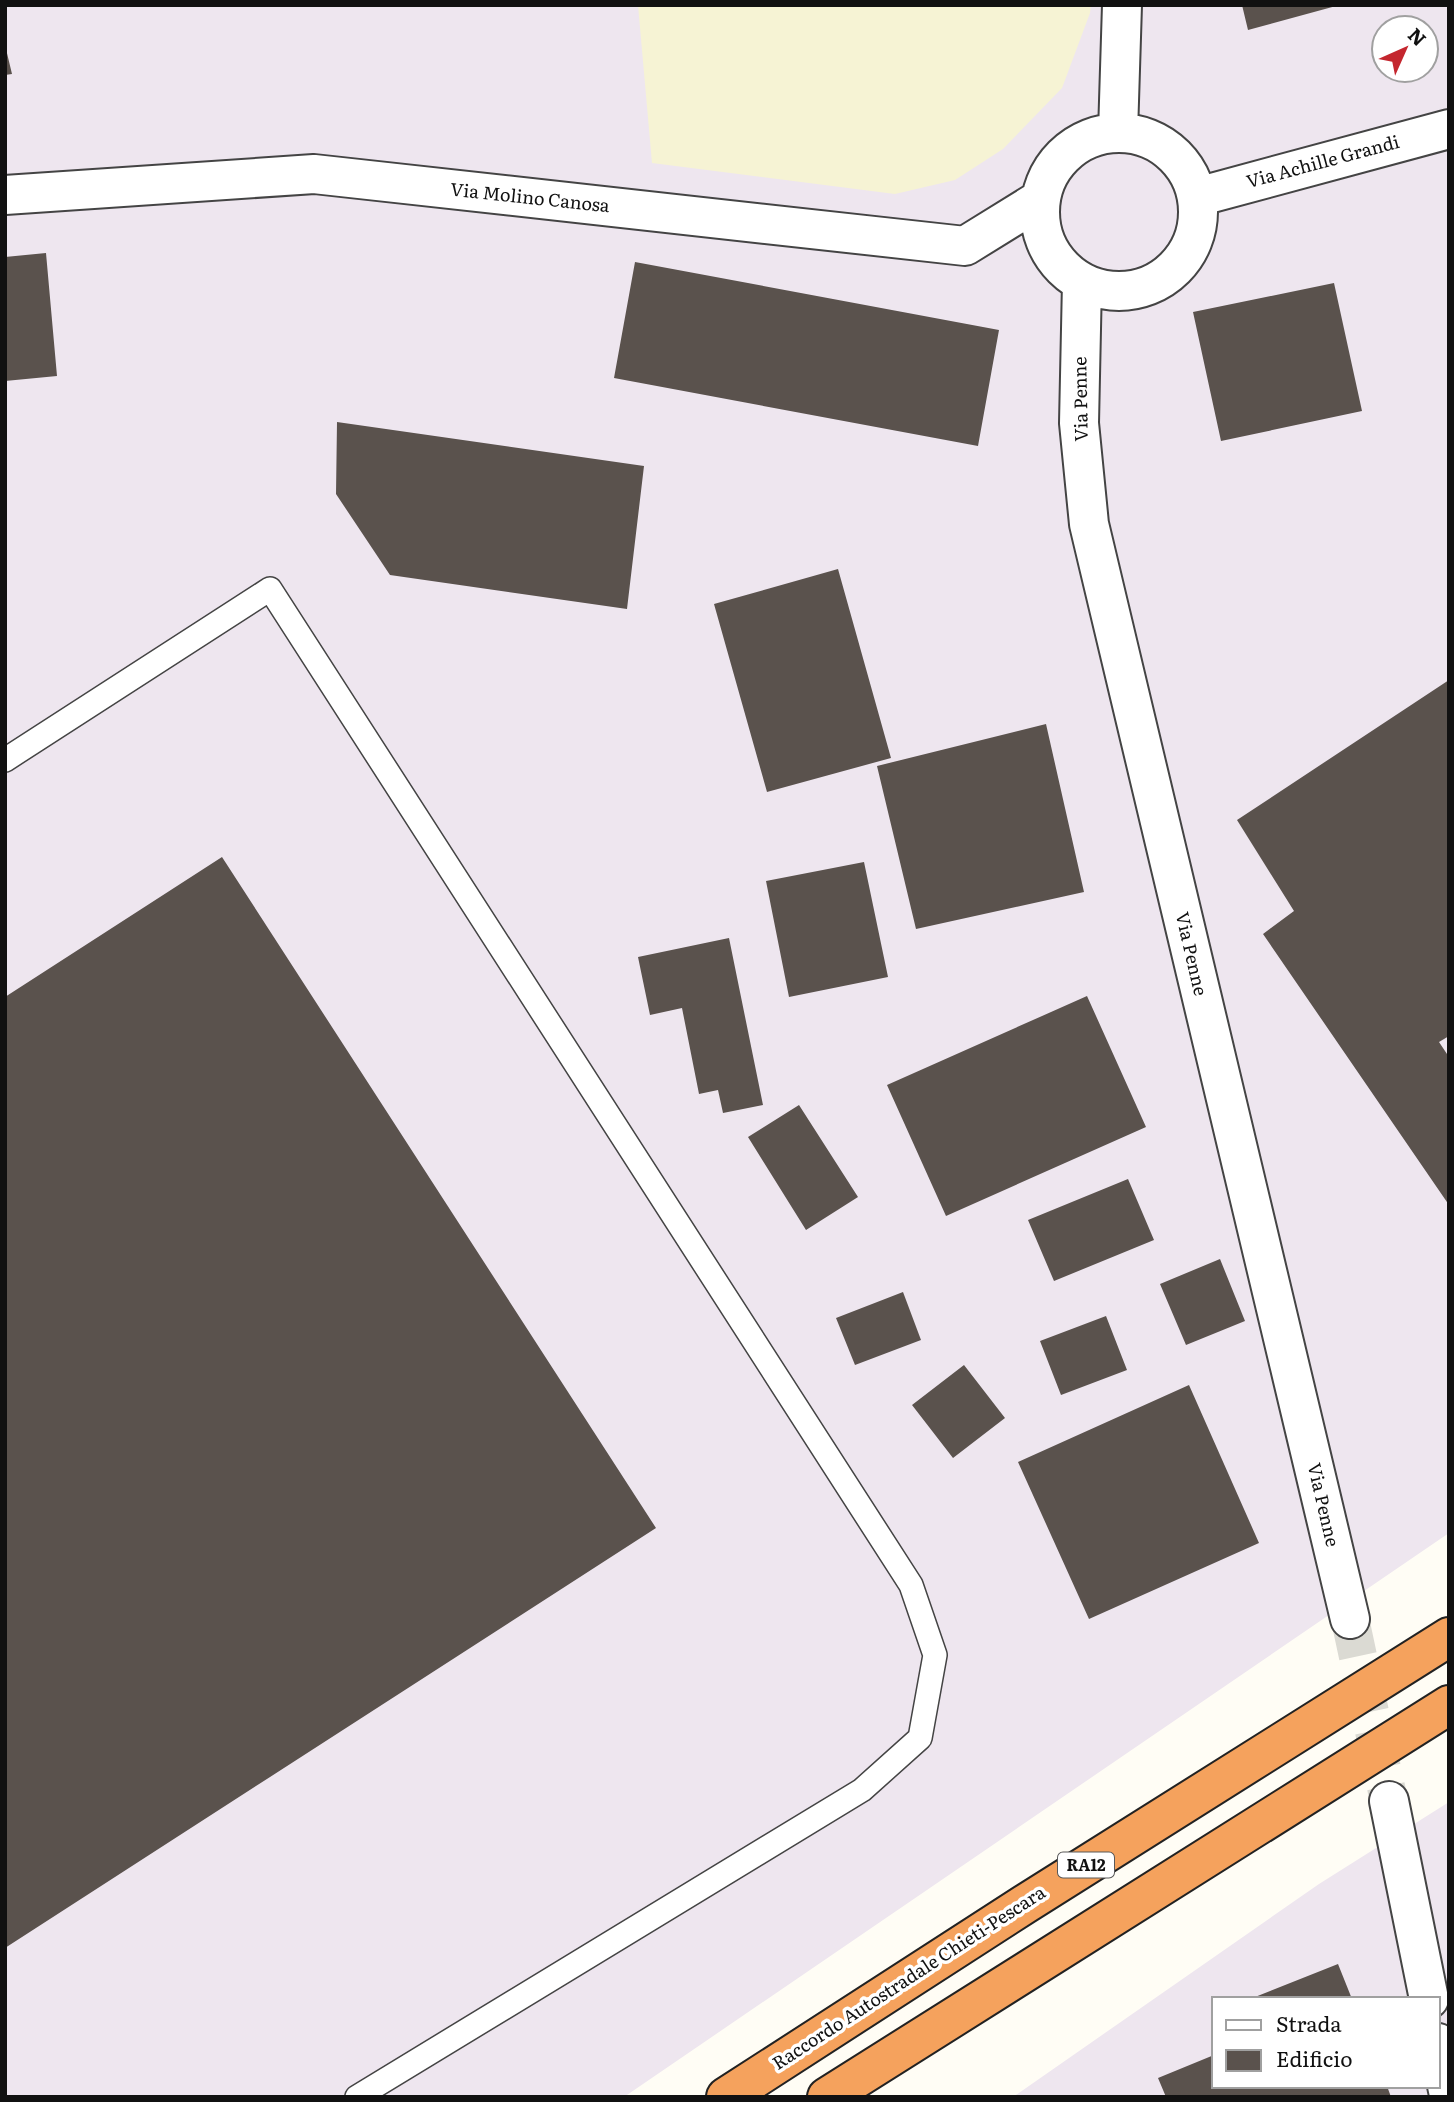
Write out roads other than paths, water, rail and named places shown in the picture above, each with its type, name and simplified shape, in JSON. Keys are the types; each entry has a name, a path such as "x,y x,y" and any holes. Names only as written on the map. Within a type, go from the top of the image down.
{"highway":[{"name":"Raccordo Autostradale Chieti-Pescara","path":"726,2097 1048,1889 1449,1637"},
{"path":"827,2097 1449,1705"}],"street":[{"path":"1118,132 1122,5"},
{"name":"Via Achille Grandi","path":"1197,197 1449,129"},
{"path":"1118,132 1153,141 1169,150 1182,163 1197,197 1199,219 1193,241 1183,260 1167,276 1147,286 1126,291 1103,290 1082,282 1066,271 1053,256 1044,238 1040,218 1046,181 1055,165 1067,152 1082,142 1118,132"},
{"name":"Via Molino Canosa","path":"5,195 314,174 965,246 1041,199"},
{"name":"Via Penne","path":"1082,282 1079,424 1089,524 1350,1619"},
{"path":"1389,1801 1429,1997"},
{"path":"1440,2052 1449,2095"}],"lane":[{"path":"5,760 270,589 911,1585 935,1655 920,1738 862,1790 357,2097"}],"tunnel":[{"path":"1350,1619 1389,1801"}]}
